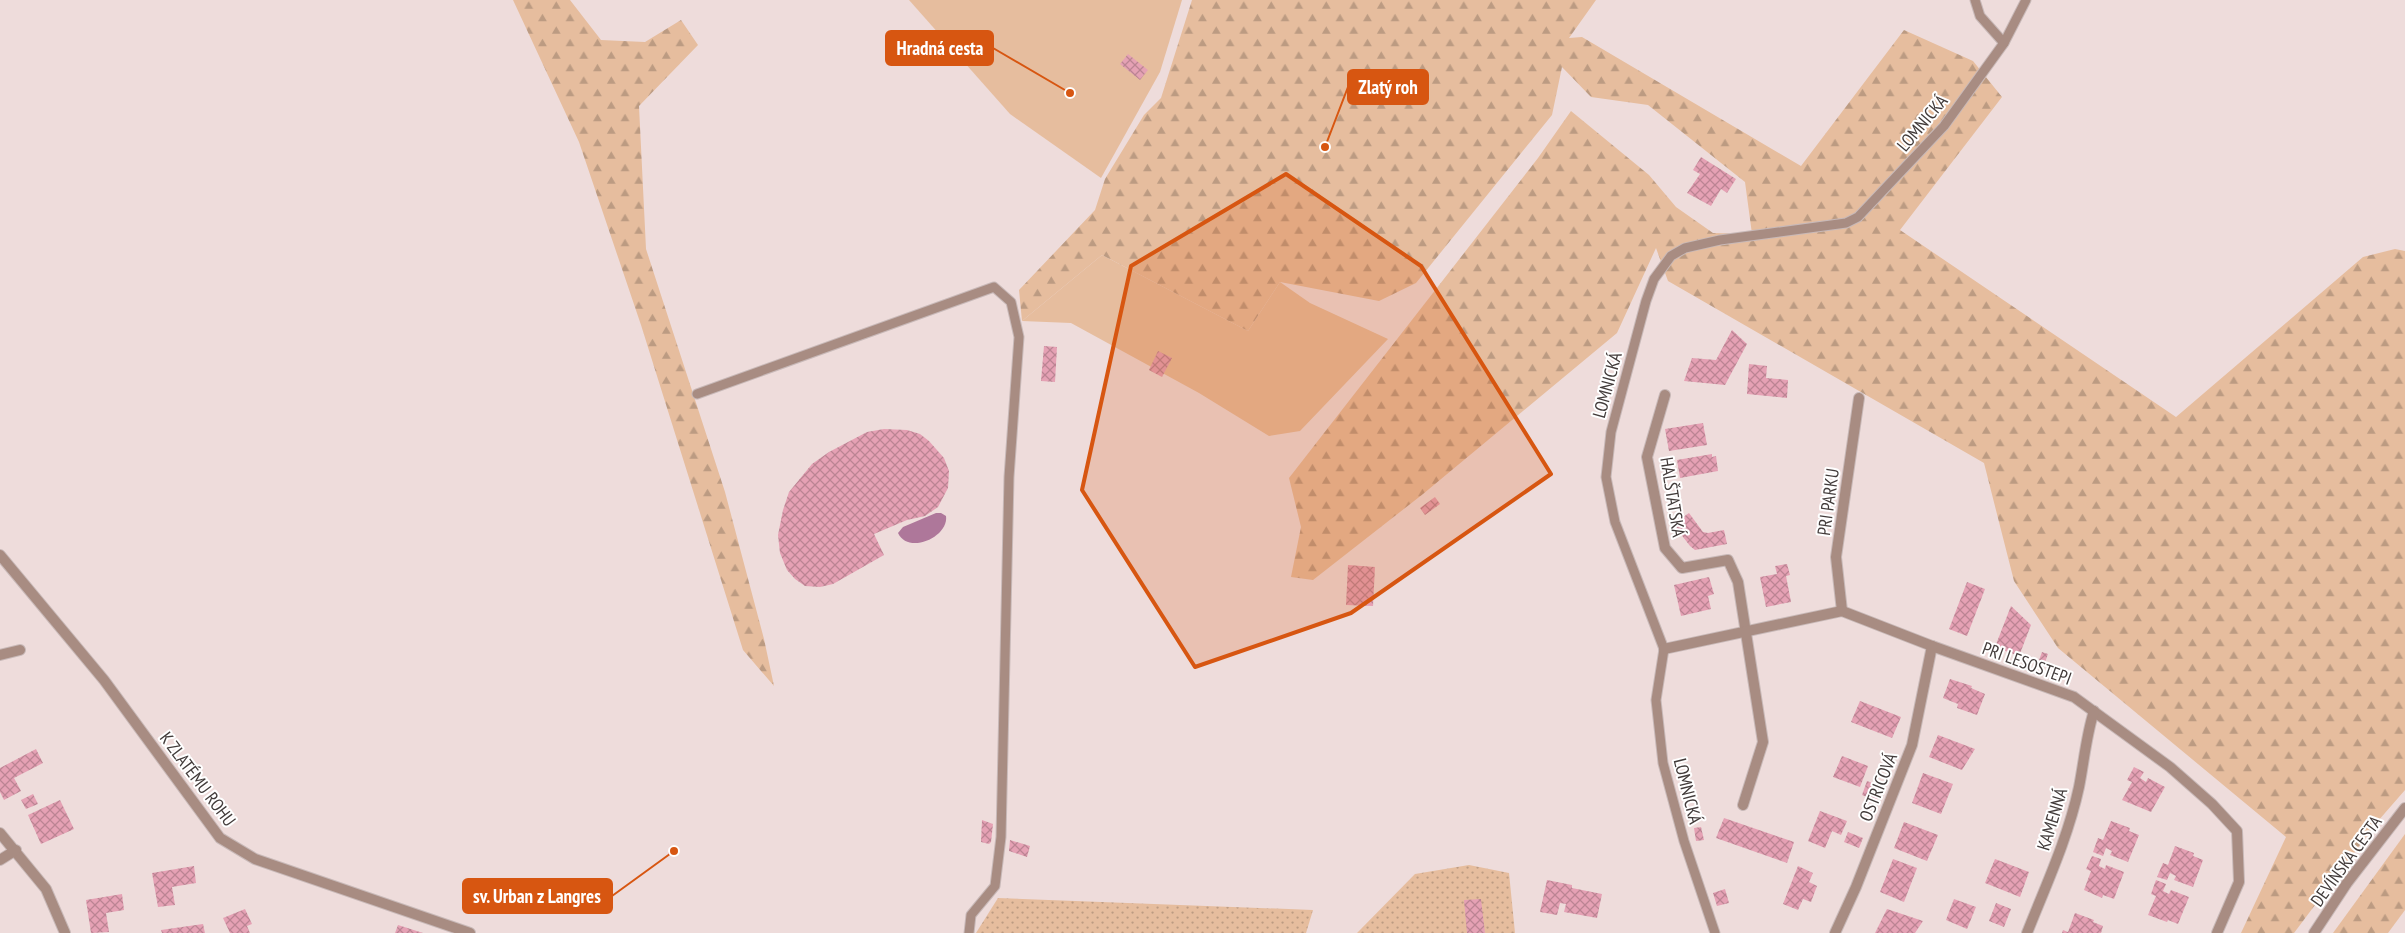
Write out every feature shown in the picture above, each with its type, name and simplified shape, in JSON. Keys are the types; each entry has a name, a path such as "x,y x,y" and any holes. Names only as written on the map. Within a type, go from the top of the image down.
{"street":[{"name":"HALŠTATSKÁ","path":"1665,395 1647,457 1665,548 1682,568 1728,560 1738,582 1745,632"},
{"name":"PRI PARKU","path":"1842,611 1836,557 1859,398"},
{"name":"K ZLATÉMU ROHU","path":"0,555 104,680 220,838 255,859 470,933"},
{"path":"1664,649 1842,611"},
{"name":"PRI LESOSTEPI","path":"1842,611 1932,646 2074,697 2170,767 2212,804 2237,831 2239,882 2217,933"},
{"path":"1743,805 1762,742 1745,632"},
{"name":"OSTRICOVÁ","path":"1835,933 1856,887 1912,744 1932,646"},
{"path":"0,655 20,650"},
{"name":"KAMENNÁ","path":"2027,933 2063,842 2079,788 2089,727 2094,712"},
{"name":"DEVÍNSKA CESTA","path":"2314,933 2347,883 2405,808"},
{"path":"0,833 16,850 46,889 66,933"},
{"path":"0,860 16,850"}],"lane":[{"path":"1975,0 1980,16 2004,43"},
{"name":"LOMNICKÁ","path":"1715,933 1684,841 1663,763 1656,700 1664,649 1615,522 1606,477 1612,432 1646,300 1654,279 1671,256 1685,248 1720,240 1846,223 1858,217 1944,126 2004,43 2026,0"},
{"path":"697,394 994,287 1011,302 1019,337 1009,478 1001,837 995,886 971,915 969,933"}],"highlighted area":[{"path":"1286,174 1421,266 1551,474 1351,613 1195,667 1082,490 1131,266"}],"green space":[{"path":"513,0 570,0 601,40 645,42 681,20 698,45 639,106 646,249 725,492 764,639 774,686 743,650 641,325 579,142"},
{"path":"909,0 1182,0 1160,72 1101,178 1010,114"},
{"path":"1192,0 1596,0 1569,38 1582,37 1801,166 1904,30 1973,61 2002,97 1900,230 2176,417 2363,257 2395,249 2405,251 2405,790 2378,821 2294,933 2241,933 2286,837 2058,648 2014,581 1984,463 1668,281 1656,248 1617,333 1423,494 1313,580 1291,577 1301,527 1289,478 1538,158 1571,111 1649,175 1676,207 1713,233 1752,234 1745,182 1648,105 1591,97 1562,67 1552,115 1416,283 1379,301 1280,282 1248,331 1102,255 1022,321 1019,290 1095,210 1105,179 1144,115 1161,98"},
{"path":"1102,255 1248,331 1280,282 1310,303 1388,339 1300,431 1269,436 1199,393 1071,323 1022,321"},
{"path":"2405,834 2405,910 2388,933 2333,933"},
{"path":"1469,865 1509,873 1515,933 1357,933 1415,874"},
{"path":"998,898 1313,910 1306,933 976,933"}],"shaded area":[{"path":"936,513 946,516 945,524 941,531 927,541 910,543 898,533 903,527"}],"building":[{"path":"1128,54 1148,70 1140,80 1120,64"},
{"path":"1701,157 1736,179 1727,193 1721,189 1711,206 1687,193 1700,174 1693,170"},
{"path":"1732,330 1747,344 1725,385 1684,381 1692,358 1716,360"},
{"path":"1044,346 1057,347 1055,382 1041,381"},
{"path":"1158,351 1172,358 1162,377 1149,370"},
{"path":"1749,364 1767,366 1766,378 1788,380 1787,398 1747,394"},
{"path":"1703,423 1707,445 1669,451 1665,429"},
{"path":"884,429 907,430 920,434 929,441 944,458 949,471 948,488 938,507 925,516 907,520 874,534 884,555 833,584 820,587 805,586 787,570 780,553 778,535 789,492 812,464 829,452 867,432"},
{"path":"1712,454 1712,457 1716,456 1718,471 1680,478 1677,460"},
{"path":"1435,497 1440,504 1425,515 1420,508"},
{"path":"1689,513 1703,532 1724,530 1727,544 1695,550 1690,546 1673,524"},
{"path":"1787,564 1790,575 1786,576 1791,602 1766,607 1760,577 1777,574 1775,566"},
{"path":"1348,565 1375,567 1373,606 1346,605"},
{"path":"1709,577 1714,594 1708,596 1711,609 1681,616 1674,585"},
{"path":"1967,582 1985,589 1967,636 1949,629"},
{"path":"2011,606 2031,625 2019,656 1995,647"},
{"path":"2042,652 2048,654 2044,665 2038,663"},
{"path":"1950,679 1972,686 1971,688 1985,694 1977,715 1957,708 1958,704 1943,698"},
{"path":"1860,701 1901,717 1892,738 1851,722"},
{"path":"1938,735 1975,749 1962,770 1929,757"},
{"path":"36,749 43,763 14,778 21,791 4,800 0,792 0,768"},
{"path":"1842,756 1868,766 1860,787 1833,777"},
{"path":"2134,767 2144,772 2140,778 2146,782 2148,778 2165,787 2151,812 2122,800 2132,782 2127,780"},
{"path":"1923,773 1953,784 1941,814 1912,803"},
{"path":"1867,781 1883,787 1877,801 1862,795"},
{"path":"33,794 38,804 26,809 21,800"},
{"path":"60,800 74,829 41,844 28,815"},
{"path":"1820,811 1847,821 1841,835 1832,831 1825,848 1808,841"},
{"path":"1724,818 1794,842 1787,863 1716,838"},
{"path":"982,820 993,824 991,842 989,844 981,842"},
{"path":"2111,821 2130,828 2129,831 2139,835 2128,862 2110,855 2112,851 2106,848 2103,856 2093,852 2098,838 2103,840"},
{"path":"1904,822 1938,835 1927,861 1894,848"},
{"path":"1701,827 1704,840 1696,841 1694,828"},
{"path":"1848,832 1863,838 1859,848 1844,842"},
{"path":"1010,840 1030,846 1027,857 1009,851"},
{"path":"670,846 678,848 676,856 668,854"},
{"path":"2175,846 2194,853 2193,856 2203,860 2193,887 2174,880 2176,876 2170,873 2167,880 2157,877 2163,863 2168,865"},
{"path":"2092,856 2101,859 2099,866 2105,869 2106,865 2124,872 2114,899 2103,895 2102,898 2084,890 2091,871 2086,869"},
{"path":"1893,859 1917,868 1904,902 1880,892"},
{"path":"1995,859 2029,872 2020,897 1985,883"},
{"path":"194,866 196,883 172,887 175,905 158,907 152,873"},
{"path":"1798,866 1813,873 1809,882 1817,886 1811,902 1803,899 1798,910 1783,904"},
{"path":"1547,880 1572,885 1572,888 1602,894 1597,918 1564,912 1566,904 1560,903 1557,915 1540,912"},
{"path":"2156,880 2166,884 2163,891 2169,894 2171,890 2189,897 2178,924 2148,915 2156,896 2151,894"},
{"path":"1725,889 1729,903 1717,906 1713,893"},
{"path":"122,894 124,910 106,913 109,932 91,933 86,900"},
{"path":"1481,899 1485,933 1467,933 1464,900"},
{"path":"1954,899 1976,907 1967,929 1946,920"},
{"path":"1996,903 2011,909 2004,927 1989,921"},
{"path":"245,909 252,924 247,926 250,933 230,933 223,918"},
{"path":"1887,909 1923,921 1915,933 1875,933"},
{"path":"2075,913 2094,920 2093,922 2103,926 2101,933 2062,933 2063,930 2068,932"},
{"path":"203,924 205,933 162,933 161,930"},
{"path":"398,925 423,933 395,933"}],"place":[{"name":"Hradná cesta","path":"1070,93"},
{"name":"Zlatý roh","path":"1325,147"},
{"name":"sv. Urban z Langres","path":"674,851"}]}
